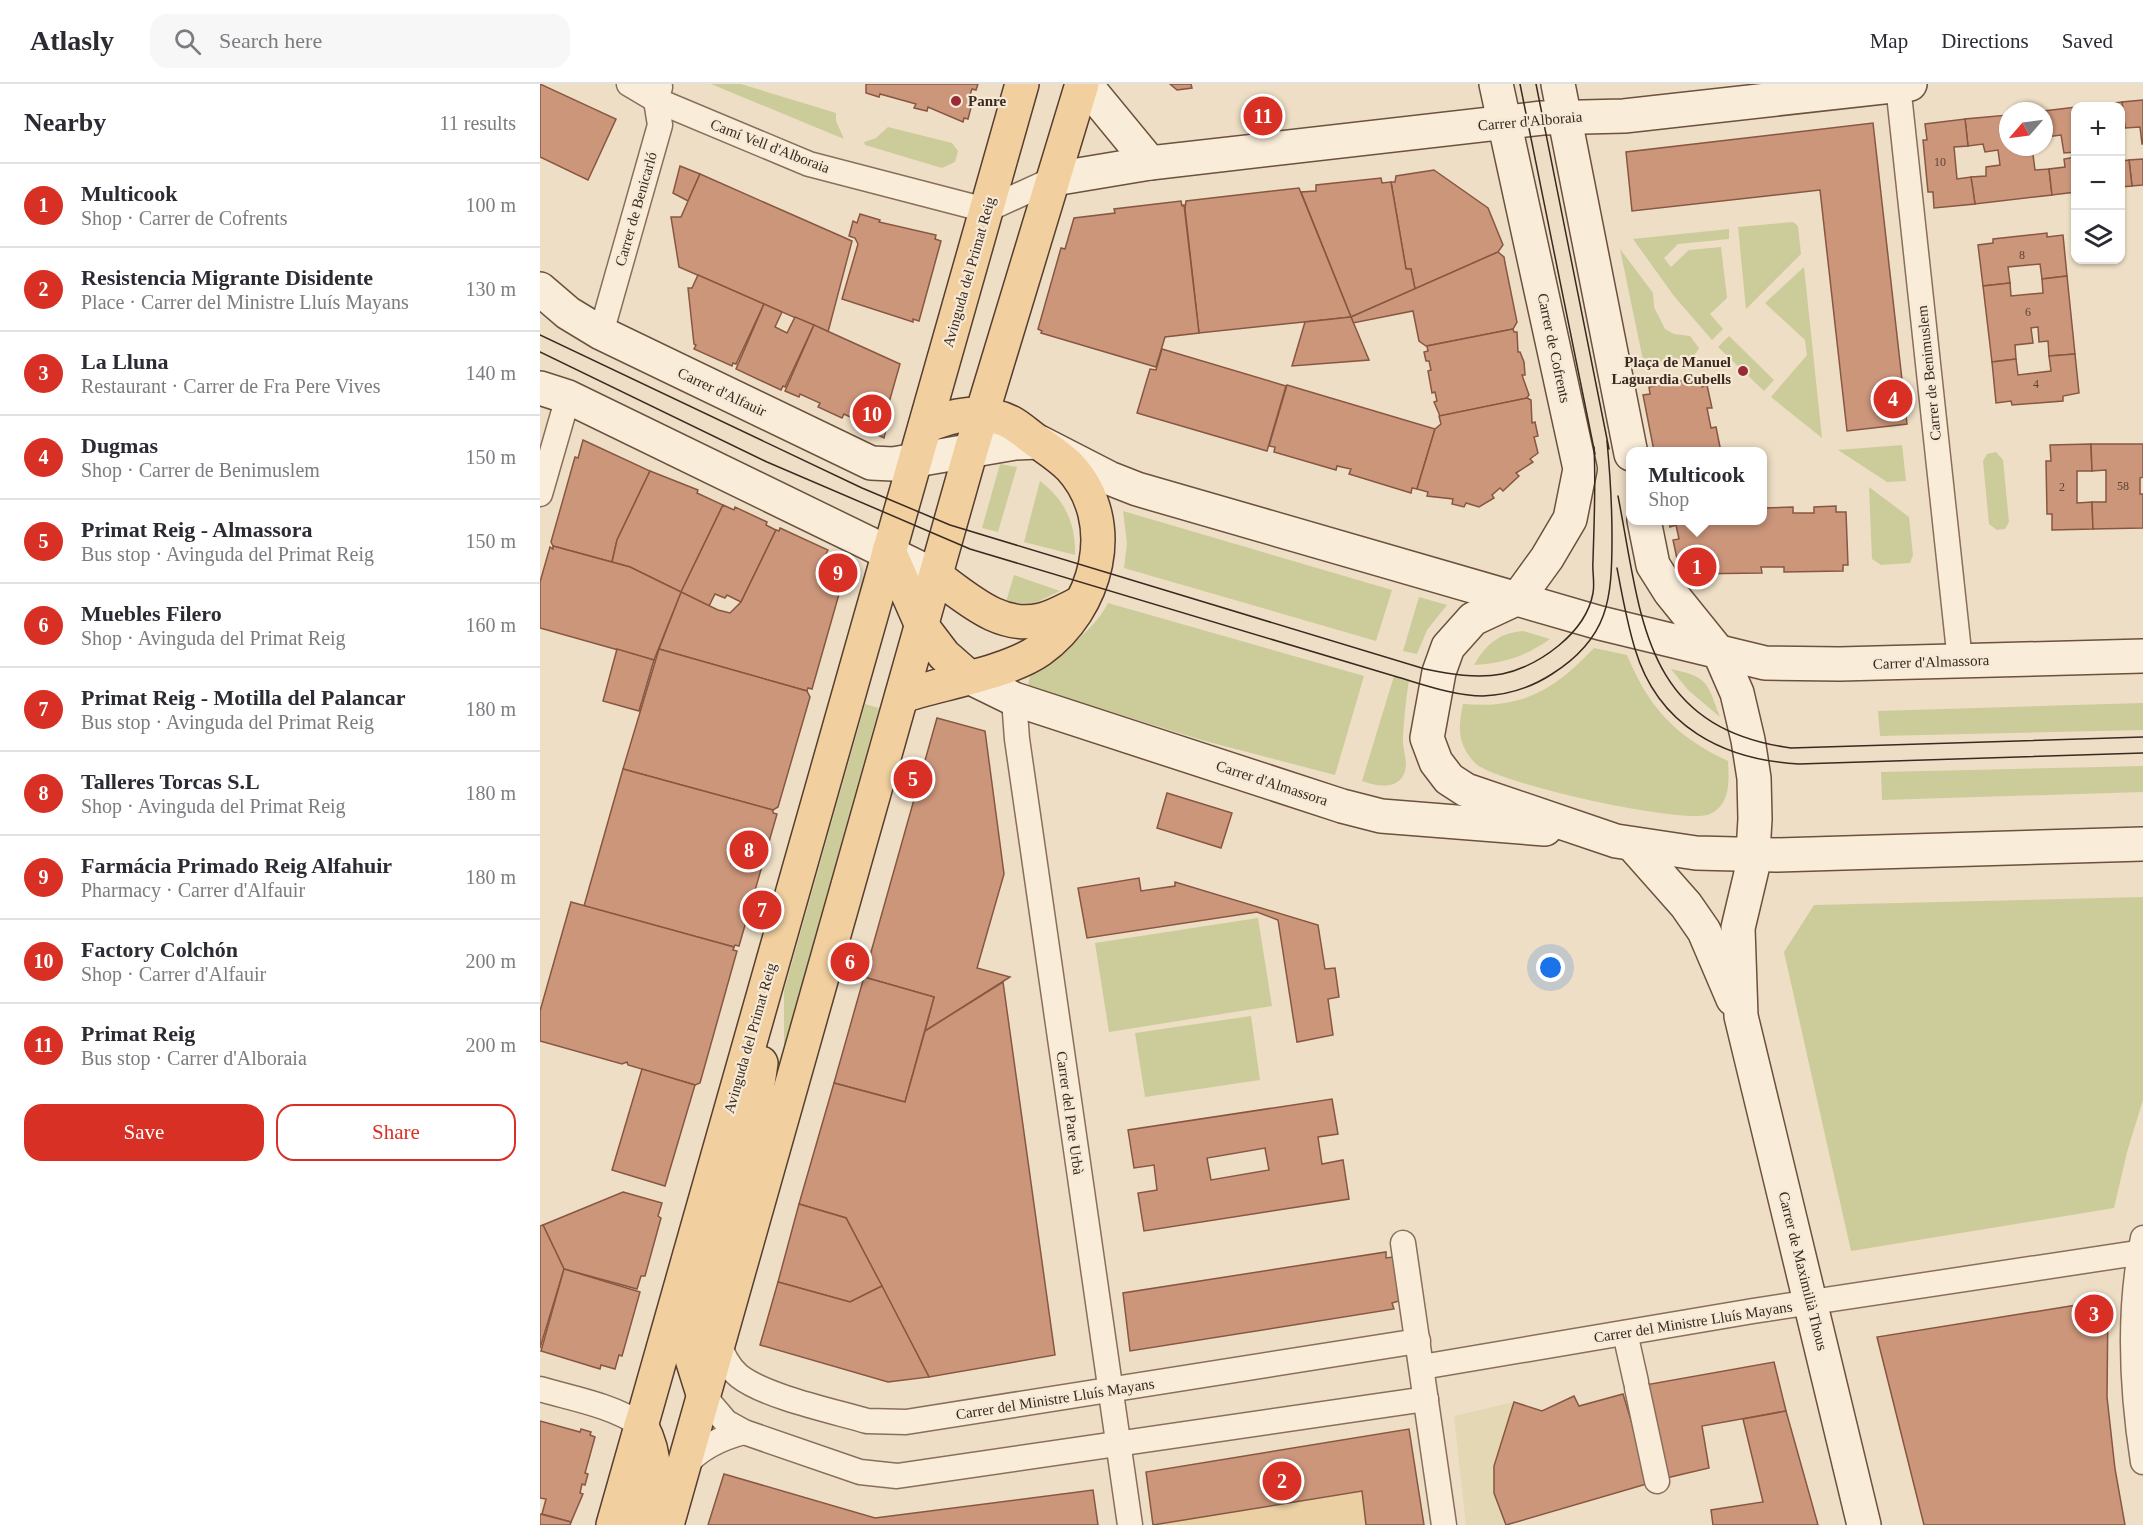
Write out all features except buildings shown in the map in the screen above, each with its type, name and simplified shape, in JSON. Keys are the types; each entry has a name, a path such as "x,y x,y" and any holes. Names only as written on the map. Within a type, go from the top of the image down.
{"main road":[{"name":"Avinguda del Primat Reig","path":"613,1525 1022,84"},
{"path":"1083,84 1150,163"},
{"path":"667,1525 971,450 1083,84"},
{"name":"Carrer de Cofrents","path":"1496,84 1580,469 1570,519 1518,598"},
{"path":"1558,84 1630,447"},
{"name":"Carrer d'Alboraia","path":"1054,179 1150,163 1505,122 1563,116 1624,116 1904,85"},
{"name":"Carrer d'Alfauir","path":"540,289 568,313 602,333 872,463 893,464 915,460"},
{"path":"554,392 889,551 936,576 990,614 1020,622 1041,620 1081,603"},
{"path":"902,696 1015,662 1038,651 1068,625 1081,603 1095,570 1098,547 1096,518 1086,492 1071,469 1011,422 982,414 953,415 925,427"},
{"path":"915,460 1016,443 1039,442"},
{"name":"Carrer d'Almassora","path":"1039,442 1109,478 1137,489 1518,598 1600,624 1676,641 1719,654 1765,663 1840,664 2143,656"},
{"path":"1645,525 1653,565 1670,592 1719,654 1737,693 1754,778 1755,819 1752,855"},
{"path":"889,551 922,626 944,655 969,677"},
{"name":"Carrer d'Almassora","path":"1518,598 1473,619 1448,647 1439,672 1427,738 1436,762 1449,780 1466,790 1589,832 1632,844 1696,853 1752,855 2143,844"},
{"name":"Carrer d'Almassora","path":"969,677 1014,699 1342,806 1381,816 1589,832"},
{"name":"Carrer de Maximilià Thous","path":"1632,844 1686,905 1704,932 1741,1016 1864,1525"},
{"name":"Carrer de Maximilià Thous","path":"1741,1016 1738,928 1749,886 1752,855"},
{"path":"704,1395 692,1359 691,1340 695,1319 751,1132 762,1061 763,993"},
{"path":"641,1425 652,1445 655,1462 654,1481 642,1525"}],"street":[{"name":"Camí Vell d'Alboraia","path":"629,84 658,92 809,164 986,210"},
{"name":"Carrer de Benimuslem","path":"1904,85 1960,661"},
{"name":"Carrer de Benicarló","path":"602,333 660,125 658,92"},
{"path":"986,210 1054,179"},
{"path":"540,494 554,392"},
{"name":"Carrer del Pare Urbà","path":"1014,699 1017,740 1130,1525"},
{"path":"1403,1243 1444,1525"},
{"path":"2142,1248 2135,1366 2136,1407 2143,1462"},
{"name":"Carrer del Ministre Lluís Mayans","path":"1422,1368 2142,1248"},
{"path":"1625,1333 1657,1481"},
{"name":"Carrer del Ministre Lluís Mayans","path":"718,1341 724,1360 738,1376 754,1385 867,1421 906,1422 1418,1341"},
{"path":"540,1389 608,1408 626,1415 641,1425"},
{"path":"704,1395 726,1422 744,1432 860,1472 878,1475 928,1473 1426,1399"},
{"path":"684,1466 707,1446 723,1438 744,1432"}],"shaded area":[{"path":"1514,1402 1494,1493 1506,1525 1466,1525 1454,1416"}],"green space":[{"path":"711,84 741,84 836,113 836,121 844,139"},
{"path":"888,127 952,143 958,151 955,162 942,168 865,145 864,142 876,138"},
{"path":"1793,222 1798,226 1801,254 1746,309 1738,227"},
{"path":"1729,229 1729,239 1678,244 1664,258 1671,267 1689,250 1721,247 1727,298 1710,314 1723,329 1712,340 1674,296 1633,239"},
{"path":"1620,249 1653,293 1654,307 1665,329 1674,334 1690,336 1699,348 1694,356 1649,364 1643,360"},
{"path":"1804,267 1822,438 1771,397 1807,355 1805,340 1765,303"},
{"path":"1729,336 1774,380 1764,391 1718,347"},
{"path":"1902,445 1906,481 1887,482 1838,450"},
{"path":"1996,452 2003,460 2009,522 2005,529 1997,530 1989,524 1983,461 1987,454"},
{"path":"1000,464 1017,467 998,532 982,528"},
{"path":"1040,481 1056,496 1067,514 1073,533 1075,555 1024,542"},
{"path":"1869,487 1909,517 1913,555 1910,563 1881,565 1872,559"},
{"path":"1123,511 1392,590 1376,641 1124,568 1127,543"},
{"path":"1014,575 1060,591 1033,604 1006,602"},
{"path":"1419,597 1447,605 1427,630 1417,654 1403,651"},
{"path":"1108,603 1364,676 1335,775 1205,741 1028,686 1031,670 1053,658 1074,642 1094,624"},
{"path":"1523,631 1550,639 1514,658 1474,665 1483,651 1494,641 1507,634"},
{"path":"1594,648 1627,655 1635,674 1666,719 1693,741 1728,761 1727,791 1717,810 1710,814 1694,816 1666,814 1591,800 1517,781 1490,771 1475,763 1469,756 1460,735 1463,704 1503,703 1536,694 1565,675"},
{"path":"1671,669 1693,675 1705,683 1720,717 1688,690"},
{"path":"1394,676 1409,680 1403,740 1406,765 1401,779 1396,783 1383,786 1362,781"},
{"path":"2143,703 2143,730 1880,736 1878,711"},
{"path":"865,704 879,708 784,1047 784,991"},
{"path":"2143,766 2143,792 1882,800 1881,772"},
{"path":"2143,897 2143,1100 2127,1152 2114,1208 1851,1251 1784,952 1814,905"},
{"path":"1258,918 1272,1006 1109,1032 1095,943"},
{"path":"1251,1016 1260,1080 1145,1097 1135,1033"}],"sand":[{"path":"1362,1491 1366,1525 1157,1525"}],"tram line":[{"path":"1520,84 1595,454"},
{"path":"1536,84 1609,449"},
{"path":"540,335 862,488 950,525 1444,673 1483,676 1516,670 1531,664 1559,646 1581,621 1589,608 1594,589 1594,447"},
{"path":"540,352 767,462 970,549 1427,686 1449,692 1483,696 1510,692 1544,679 1571,660 1596,631 1603,615 1611,580 1612,513 1607,441"},
{"path":"1618,496 1634,584 1644,624 1658,660 1677,691 1704,717 1742,736 1791,748 2143,737"},
{"path":"1617,568 1635,649 1646,676 1660,699 1677,718 1697,734 1745,755 1799,764 2143,753"}],"place":[{"name":"Panre","path":"956,101"},
{"name":"Primat Reig","path":"1263,116"},
{"name":"Plaça de Manuel Laguardia Cubells","path":"1743,371"},
{"name":"Dugmas","path":"1893,399"},
{"name":"Factory Colchón","path":"872,414"},
{"name":"Multicook","path":"1697,567"},
{"name":"Farmácia Primado Reig Alfahuir","path":"838,573"},
{"name":"Primat Reig - Almassora","path":"913,779"},
{"name":"Talleres Torcas S.L","path":"749,850"},
{"name":"Primat Reig - Motilla del Palancar","path":"762,910"},
{"name":"Muebles Filero","path":"850,962"},
{"name":"La Lluna","path":"2094,1314"},
{"name":"Resistencia Migrante Disidente","path":"1282,1481"}]}
